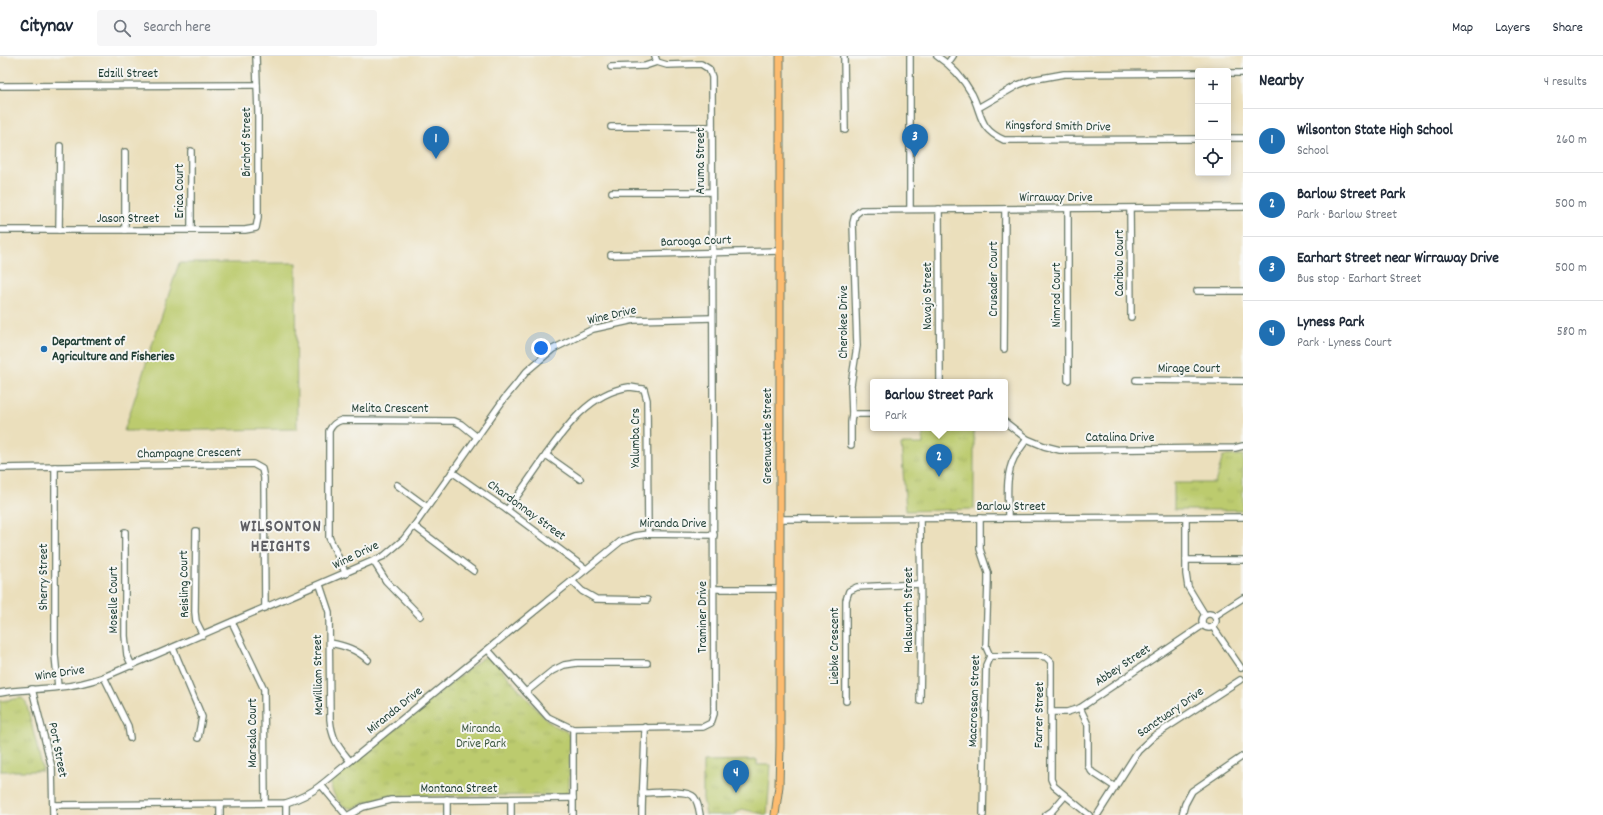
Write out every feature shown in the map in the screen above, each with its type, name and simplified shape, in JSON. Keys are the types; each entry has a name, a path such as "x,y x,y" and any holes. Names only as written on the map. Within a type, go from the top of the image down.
{"main road":[{"name":"Greenwattle Street","path":"775,815 779,786 780,745 780,56"}],"street":[{"name":"Birchof Street","path":"256,56 258,112 258,210 256,228"},
{"path":"844,56 845,130"},
{"path":"910,56 910,209"},
{"name":"Kingsford Smith Drive","path":"937,56 948,64 972,94 986,127 993,135 1004,140 1195,139"},
{"path":"948,64 953,56"},
{"path":"611,67 645,66 656,59"},
{"name":"Aruma Street","path":"656,59 667,65 701,64 709,69 712,77 712,253"},
{"path":"978,108 1018,85 1031,80 1064,74 1195,73"},
{"path":"1231,73 1243,73"},
{"name":"Edzill Street","path":"0,86 257,85"},
{"path":"611,127 712,127"},
{"path":"1231,138 1243,138"},
{"path":"59,230 60,146"},
{"name":"Erica Court","path":"191,151 191,230"},
{"path":"125,152 125,230"},
{"path":"612,192 712,192"},
{"name":"Wirraway Drive","path":"870,209 1130,209 1243,207"},
{"name":"Cherokee Drive","path":"851,445 851,385 857,346 853,223 855,215 861,210 870,209"},
{"name":"Crusader Court","path":"1004,349 1005,209"},
{"name":"Nimrod Court","path":"1068,209 1068,380"},
{"name":"Caribou Court","path":"1130,209 1131,317"},
{"name":"Navajo Street","path":"939,210 940,379"},
{"name":"Jason Street","path":"0,230 245,230 256,228"},
{"name":"Barooga Court","path":"611,255 780,251"},
{"name":"Traminer Drive","path":"488,650 548,717 573,729 703,727 711,723 714,714 715,590 712,253"},
{"path":"1197,291 1243,290"},
{"name":"Wine Drive","path":"0,693 18,689 58,687 79,684 104,678 374,562 395,547 414,526 504,398 527,371 553,350 593,329 634,320 712,318"},
{"name":"Mirage Court","path":"1136,380 1243,380"},
{"name":"Yalumba Crs","path":"507,510 568,425 577,415 590,405 615,391 630,387 644,389 647,400 648,534"},
{"path":"852,414 870,414"},
{"name":"Melita Crescent","path":"346,574 329,537 329,431 332,425 335,422 342,420 454,421 461,424 477,437"},
{"name":"Catalina Drive","path":"1008,424 1027,439 1044,446 1060,450 1235,448 1243,446"},
{"path":"1008,517 1008,478 1010,468 1015,457 1027,439"},
{"path":"546,455 580,479"},
{"name":"Champagne Crescent","path":"0,468 253,464 262,469 264,478 265,608"},
{"name":"Sherry Street","path":"55,467 54,655 58,687"},
{"name":"Chardonnay Street","path":"452,472 507,510 586,569"},
{"path":"397,485 427,507"},
{"name":"Barlow Street","path":"780,519 1243,517"},
{"name":"Halsworth Street","path":"920,518 920,701"},
{"name":"Maccrossan Street","path":"980,518 980,549 988,573 986,647 990,656 986,665 983,815"},
{"path":"1186,518 1186,574 1188,587 1205,615"},
{"path":"414,526 474,571"},
{"name":"Reisling Court","path":"196,531 195,612 196,621 203,635"},
{"name":"Moselle Court","path":"125,532 125,636 127,655 132,666"},
{"name":"Miranda Drive","path":"53,805 286,803 312,792 322,785 621,541 634,536 648,534 714,535"},
{"path":"1186,560 1243,560"},
{"path":"374,562 386,581 420,616"},
{"path":"572,581 582,591 596,600 647,600"},
{"name":"Liebke Crescent","path":"846,701 846,600 849,591 857,587 920,584"},
{"name":"McWilliam Street","path":"320,585 329,612 330,719 332,736 336,744 350,761"},
{"path":"715,590 780,589"},
{"path":"1205,615 1212,614 1215,616 1243,598"},
{"path":"1205,615 1202,621 1203,625 1208,628 1212,627 1217,621 1215,616"},
{"name":"Marsala Court","path":"232,622 264,689 265,803"},
{"name":"Abbey Street","path":"1051,712 1067,712 1080,708 1203,625"},
{"path":"1212,627 1242,668 1238,674 1241,681"},
{"path":"330,644 353,649 368,660"},
{"path":"173,648 202,717 198,738"},
{"name":"Farrer Street","path":"990,656 1040,656 1049,659 1052,666 1050,776 1054,786 1089,815"},
{"path":"526,692 552,671 564,664 647,663"},
{"path":"104,678 128,726 130,738"},
{"name":"Sanctuary Drive","path":"1098,815 1132,759 1146,742 1241,681"},
{"name":"Port Street","path":"32,689 52,768 53,815"},
{"path":"1080,708 1088,725 1088,766 1092,772 1115,787"},
{"path":"642,815 645,728"},
{"path":"573,729 573,815"},
{"path":"1182,815 1185,804 1192,791 1243,756"},
{"path":"322,785 347,815"},
{"path":"642,793 686,792 693,796 697,802 700,815"},
{"path":"1046,815 1052,811 1065,796"},
{"name":"Montana Street","path":"347,815 363,807 391,800 573,798"},
{"path":"511,799 511,815"},
{"path":"447,800 447,815"},
{"path":"286,803 286,815"},
{"path":"220,804 220,815"},
{"path":"1089,815 1098,815"}],"green space":[{"path":"179,263 296,263 297,429 124,431"},
{"path":"923,431 974,431 974,509 906,511 901,444 923,444"},
{"path":"1243,455 1243,510 1174,510 1174,483 1215,483 1223,456"},
{"name":"Miranda Drive Park","path":"486,657 495,662 549,722 569,734 569,789 567,793 562,795 384,796 353,808 349,808 341,804 332,791 331,782 481,659"},
{"path":"22,698 26,702 43,771 0,771 0,701"},
{"path":"757,760 757,765 771,765 767,815 742,809 734,815 706,815 703,799 703,761"}],"place":[{"name":"Earhart Street near Wirraway Drive","path":"915,157"},
{"name":"Wilsonton State High School","path":"436,159"},
{"name":"Department of Agriculture and Fisheries","path":"44,349"},
{"name":"Barlow Street Park","path":"939,477"},
{"name":"Lyness Park","path":"736,793"}],"district":[{"name":"WILSONTON HEIGHTS","path":"281,538"}]}
